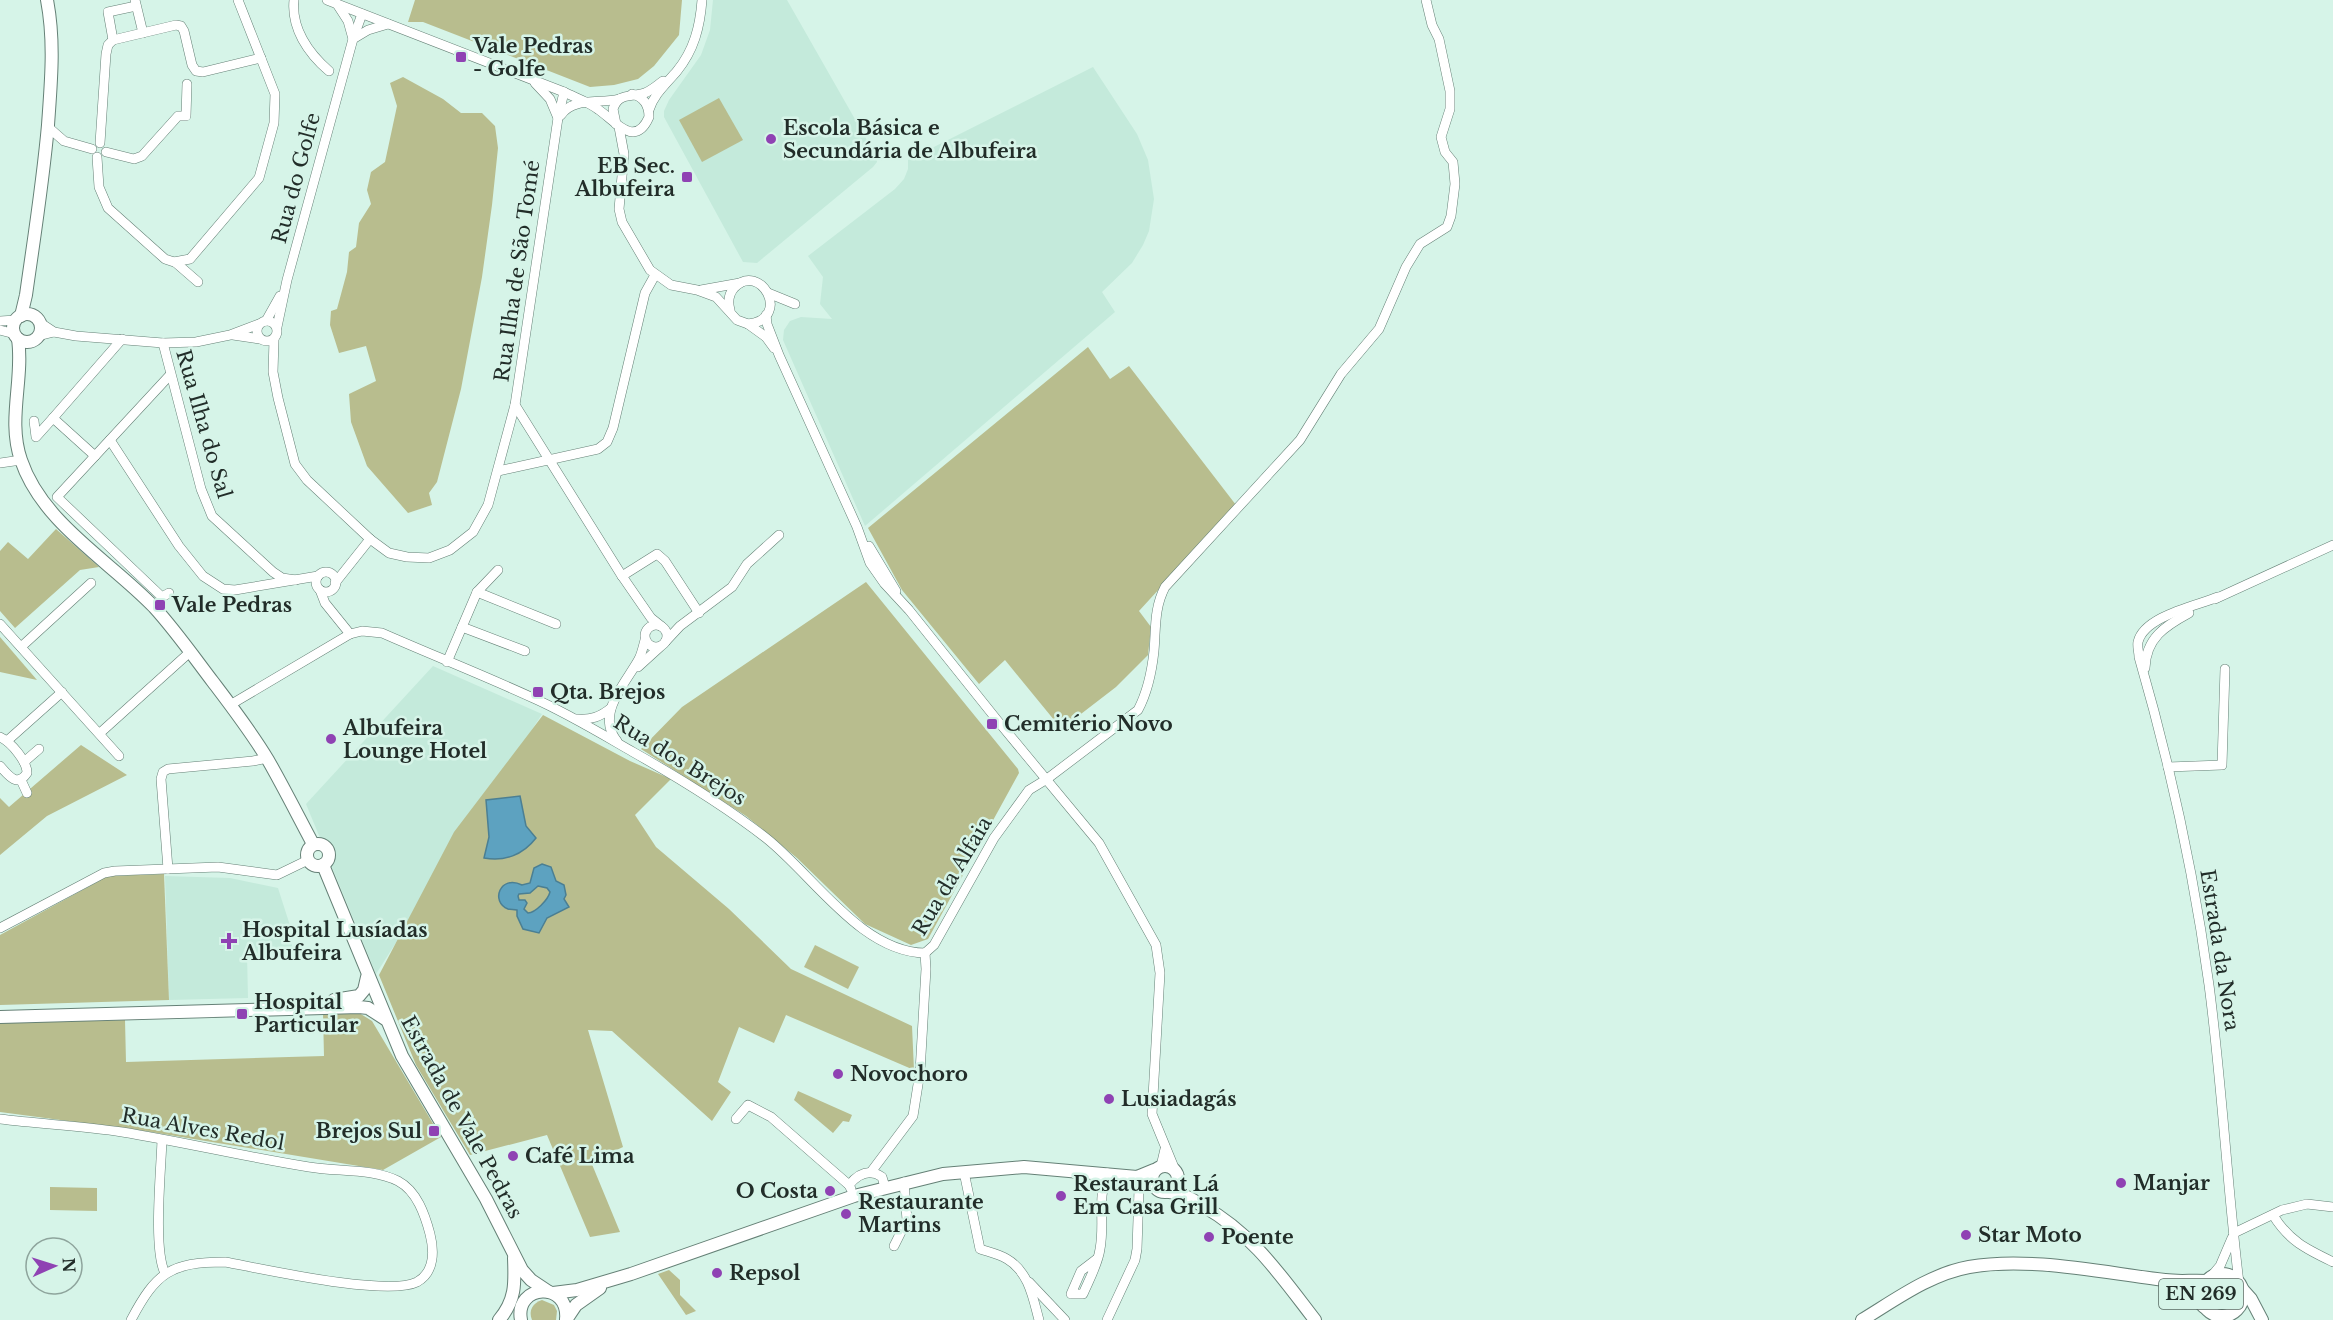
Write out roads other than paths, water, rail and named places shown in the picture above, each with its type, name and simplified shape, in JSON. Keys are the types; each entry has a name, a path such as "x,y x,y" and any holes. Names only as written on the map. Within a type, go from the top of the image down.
{"main road":[{"path":"20,365 40,329 27,318 26,295 46,151 53,68 51,21 46,0"},
{"path":"27,318 13,327 20,365 15,405 15,429 21,460 41,499 54,515 154,608 190,652 267,758 313,844"},
{"path":"16,336 35,338"},
{"path":"313,844 321,844 327,848 328,860 323,865 313,865 308,860 308,849 313,844"},
{"name":"Estrada de Vale Pedras","path":"323,865 402,1056 486,1198 513,1254 519,1271 521,1311"},
{"path":"0,1011 346,999 359,996 364,990 368,977"},
{"path":"0,1017 359,1007 368,1008 386,1018"},
{"path":"499,1320 521,1311 531,1294 577,1290 631,1274 851,1191 964,1172 1024,1167 1137,1177 1165,1165 1177,1172 1188,1190 1216,1213"},
{"path":"1157,1168 1152,1182 1163,1191"},
{"path":"1163,1191 1178,1184 1177,1172"},
{"path":"1107,1174 1184,1195 1228,1221 1253,1242 1315,1320"},
{"path":"499,1320 510,1305 514,1294 513,1254"},
{"name":"Estrada de Vale Pedras","path":"513,1254 527,1275 551,1292"},
{"name":"EN 269","path":"1862,1320 1931,1280 1967,1267 1999,1263 2166,1280 2208,1280"},
{"path":"566,1320 576,1305 590,1294 631,1274"},
{"name":"EN 269","path":"2207,1310 2201,1299 2203,1286 2215,1275 2228,1275 2241,1286 2262,1320"},
{"name":"EN 269","path":"2166,1280 2193,1296 2207,1310 2224,1318 2233,1314 2242,1304 2241,1286"},
{"path":"551,1292 565,1305 566,1320"}],"street":[{"path":"174,262 190,259 259,178 274,123 275,94 238,0"},
{"path":"294,0 296,28 312,55 329,70"},
{"path":"327,0 564,92 587,102 624,130 636,131"},
{"path":"624,154 636,131 646,123 656,96 693,48 698,32 702,0"},
{"name":"Rua da Alfaia","path":"871,1172 913,1116 920,1072 927,969 925,953 934,945 994,838 1029,790 1138,710 1145,694 1154,653 1157,602 1165,587 1300,440 1336,380 1379,329 1406,267 1420,244 1447,227 1451,216 1455,184 1453,162 1445,152 1442,137 1450,109 1449,91 1440,39 1432,25 1426,0"},
{"path":"143,33 136,3 108,12 110,42 99,150 99,187 108,208 165,259 174,262 198,282"},
{"path":"337,4 348,21 353,39 368,30 388,24"},
{"name":"Rua do Golfe","path":"266,340 278,334 277,327 287,280 353,39 362,14"},
{"path":"110,42 181,26 192,65 196,71 203,72 261,58"},
{"path":"558,118 566,107 587,102 598,103 619,99 632,94 643,94 677,71"},
{"path":"532,80 550,99 558,118"},
{"path":"48,127 64,141 134,159 142,156 177,116 186,116 187,84"},
{"name":"Rua Ilha de São Tomé","path":"564,92 558,118 515,405 622,576 651,618 666,632 663,644"},
{"path":"632,94 641,98 649,110"},
{"path":"619,99 613,110 624,154 619,209 622,222 655,275 671,285 698,290 716,297 737,320 748,324 766,337 779,355"},
{"path":"46,151 64,141"},
{"path":"498,471 598,449 607,442 614,428 645,293 655,275"},
{"path":"287,280 257,330 266,340 295,464 307,480 370,540 389,553 406,557 429,558 450,550 473,532 488,505 515,405"},
{"path":"698,290 751,281 757,283 768,293 795,304 768,312 761,320 748,324"},
{"path":"730,311 729,298 740,283"},
{"path":"768,293 767,324 857,527 909,610 1099,843 1156,945 1160,973 1152,1114 1177,1172"},
{"path":"0,321 27,318 54,332 163,343 196,342 230,335 263,323 272,322 277,327"},
{"path":"0,330 16,336"},
{"path":"35,338 54,332"},
{"path":"230,335 266,340"},
{"path":"34,421 36,437 122,339"},
{"name":"Rua Ilha do Sal","path":"163,343 201,489 212,516 282,578 321,581"},
{"path":"169,593 162,597 57,497 170,375"},
{"path":"53,418 95,456"},
{"path":"110,440 179,546 203,576 223,589 235,590 296,579"},
{"path":"0,463 21,460"},
{"path":"626,679 680,626 732,586 747,564 778,535"},
{"path":"325,603 348,566 370,540"},
{"name":"Estrada da Nora","path":"2241,1286 2209,985 2199,921 2168,767 2144,676 2145,656 2151,641 2165,626 2218,597 2333,545"},
{"path":"622,576 657,554 665,561 699,613"},
{"path":"321,581 348,566"},
{"path":"269,584 272,578 271,570"},
{"path":"447,662 477,592 498,570"},
{"path":"334,578 334,586 328,592 321,581 334,578"},
{"path":"321,581 325,603 350,634"},
{"path":"21,647 91,583"},
{"path":"477,592 556,624"},
{"name":"Rua Ilha de São Tomé","path":"639,600 645,636"},
{"path":"0,624 119,756"},
{"path":"598,731 605,726 605,717 640,657 645,636 651,626 661,626"},
{"path":"462,627 525,651"},
{"name":"Rua dos Brejos","path":"230,705 350,634 362,631 382,633 534,698 598,731 740,818 778,848 853,921 872,936 913,953 925,953"},
{"path":"645,636 653,647 663,644"},
{"path":"100,734 190,652"},
{"path":"2168,767 2222,765 2225,669"},
{"path":"21,780 27,773 24,762 3,739 62,692"},
{"path":"574,719 605,717"},
{"path":"605,717 613,736 620,744"},
{"path":"24,762 39,749"},
{"path":"168,869 161,779 163,772 168,769 267,758"},
{"path":"0,766 11,779 21,780"},
{"path":"21,780 27,793"},
{"path":"0,928 104,873 218,867 278,875 308,860"},
{"path":"736,1119 748,1105 771,1117 851,1191 862,1173 871,1172 882,1177 885,1187"},
{"name":"Rua Alves Redol","path":"0,1119 122,1132 310,1167 374,1174 399,1182 414,1195 424,1213 434,1249 430,1269 418,1281 401,1286 352,1284 225,1263 191,1264 165,1273 145,1294 131,1320"},
{"path":"162,1140 159,1240 160,1263 165,1273"},
{"path":"1157,1168 1166,1149"},
{"path":"964,1172 980,1250 1006,1258 1065,1320"},
{"path":"1098,1258 1101,1248 1101,1189 1107,1174"},
{"path":"894,1246 907,1220 904,1182"},
{"path":"1107,1320 1135,1260 1139,1189 1145,1184"},
{"path":"2208,1280 2220,1266 2234,1233 2282,1210 2307,1204 2333,1208"},
{"path":"2273,1215 2284,1233 2308,1250 2333,1262"},
{"path":"1028,1281 1039,1320"}],"water":[{"path":"520,796 526,826 536,838 525,849 513,856 499,859 484,858 489,837 486,800"},
{"path":"542,864 551,867 556,881 564,885 566,895 564,899 569,907 547,918 539,933 523,929 517,916 517,910 503,906 499,895 503,886 508,883 522,885 530,883 534,868","holes":["538,886 547,888 550,892 547,899 538,908 528,913 524,909 527,903 525,900 519,900 519,894 530,893"]}],"place":[{"name":"Vale Pedras - Golfe","path":"461,57"},
{"name":"Escola Básica e Secundária de Albufeira","path":"771,139"},
{"name":"EB Sec. Albufeira","path":"687,177"},
{"name":"Vale Pedras","path":"160,605"},
{"name":"Qta. Brejos","path":"538,692"},
{"name":"Cemitério Novo","path":"992,724"},
{"name":"Albufeira Lounge Hotel","path":"331,739"},
{"name":"Hospital Lusíadas Albufeira","path":"229,941"},
{"name":"Hospital Particular","path":"242,1014"},
{"name":"Novochoro","path":"838,1074"},
{"name":"Lusiadagás","path":"1109,1099"},
{"name":"Brejos Sul","path":"434,1131"},
{"name":"Café Lima","path":"513,1156"},
{"name":"Manjar","path":"2121,1183"},
{"name":"O Costa","path":"830,1191"},
{"name":"Restaurant Lá Em Casa Grill","path":"1061,1196"},
{"name":"Restaurante Martins","path":"846,1214"},
{"name":"Star Moto","path":"1966,1235"},
{"name":"Poente","path":"1209,1237"},
{"name":"Repsol","path":"717,1273"}]}
